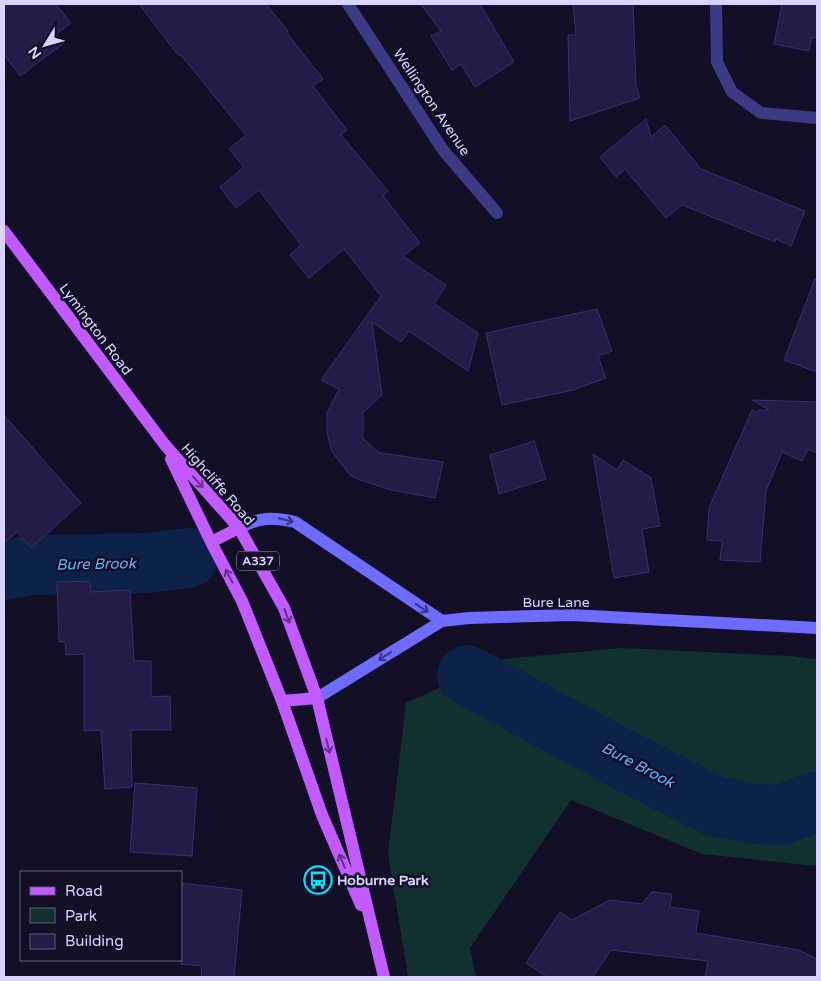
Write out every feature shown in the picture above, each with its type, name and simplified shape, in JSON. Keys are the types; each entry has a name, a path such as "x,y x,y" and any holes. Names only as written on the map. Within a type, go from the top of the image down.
{"main road":[{"name":"Lymington Road","path":"4,231 165,445"},
{"name":"Highcliffe Road","path":"165,445 239,528 284,608 317,698 384,977"},
{"name":"Highcliffe Road","path":"165,445 211,542 242,601 282,701 322,815 376,938"},
{"path":"211,542 239,528"},
{"path":"282,701 317,698"}],"street":[{"name":"Wellington Avenue","path":"348,4 443,150 497,213"},
{"path":"716,4 717,62 732,92 761,113 817,118"},
{"path":"239,528 258,519 275,518 295,522 442,622"},
{"name":"Bure Lane","path":"317,698 442,622 469,618 572,616 817,628"}],"green space":[{"path":"621,648 817,659 817,866 702,854 571,800 470,948 476,977 408,977 388,854 406,703 504,659"}],"building":[{"path":"4,4 56,4 71,23 56,34 64,43 20,76 4,55"},
{"path":"139,4 266,4 323,79 313,86 347,130 341,135 388,191 383,196 420,243 403,256 446,285 434,304 478,333 468,371 409,331 401,342 372,322 382,395 363,413 363,438 381,453 443,462 435,498 391,490 360,480 350,475 332,452 327,433 327,413 339,389 321,380 381,296 344,249 309,278 290,255 301,245 259,190 236,208 220,187 244,167 229,149 246,135 181,55 178,55"},
{"path":"421,4 480,4 514,62 475,87 461,64 452,70 431,36 441,31"},
{"path":"573,4 633,4 636,85 640,98 570,121 568,35 576,35"},
{"path":"782,4 817,4 817,38 812,37 809,51 774,44"},
{"path":"646,119 651,137 665,125 701,169 805,211 791,246 776,239 775,242 682,205 666,218 625,169 616,177 600,157"},
{"path":"815,279 817,279 817,372 784,360"},
{"path":"597,309 612,351 598,356 606,378 573,390 502,405 486,333"},
{"path":"752,400 817,402 817,453 808,449 802,461 782,452 766,491 760,562 720,560 722,541 707,540 709,508 752,410 758,413 759,410 769,410"},
{"path":"4,415 81,503 31,548 17,532 4,543"},
{"path":"534,441 546,479 499,494 490,455"},
{"path":"593,454 617,470 623,460 651,478 660,526 642,529 649,572 614,578"},
{"path":"90,581 91,592 130,590 134,661 151,661 151,697 170,696 171,730 131,730 132,787 105,789 101,730 84,731 84,654 66,655 65,642 59,642 57,582"},
{"path":"135,783 197,788 192,856 130,852"},
{"path":"182,883 242,890 234,977 201,977 202,966 181,964"},
{"path":"652,892 672,894 670,907 699,911 696,933 799,950 817,959 817,977 705,977 708,961 611,950 593,977 547,977 526,963 560,912 572,920 610,900 642,904"}],"waterway":[{"name":"Bure Brook","path":"4,570 32,565 145,563 188,558"},
{"name":"Bure Brook","path":"467,675 614,755 714,806 754,814 782,815 817,802"}],"place":[{"name":"Hoburne Park","path":"318,880"}]}
